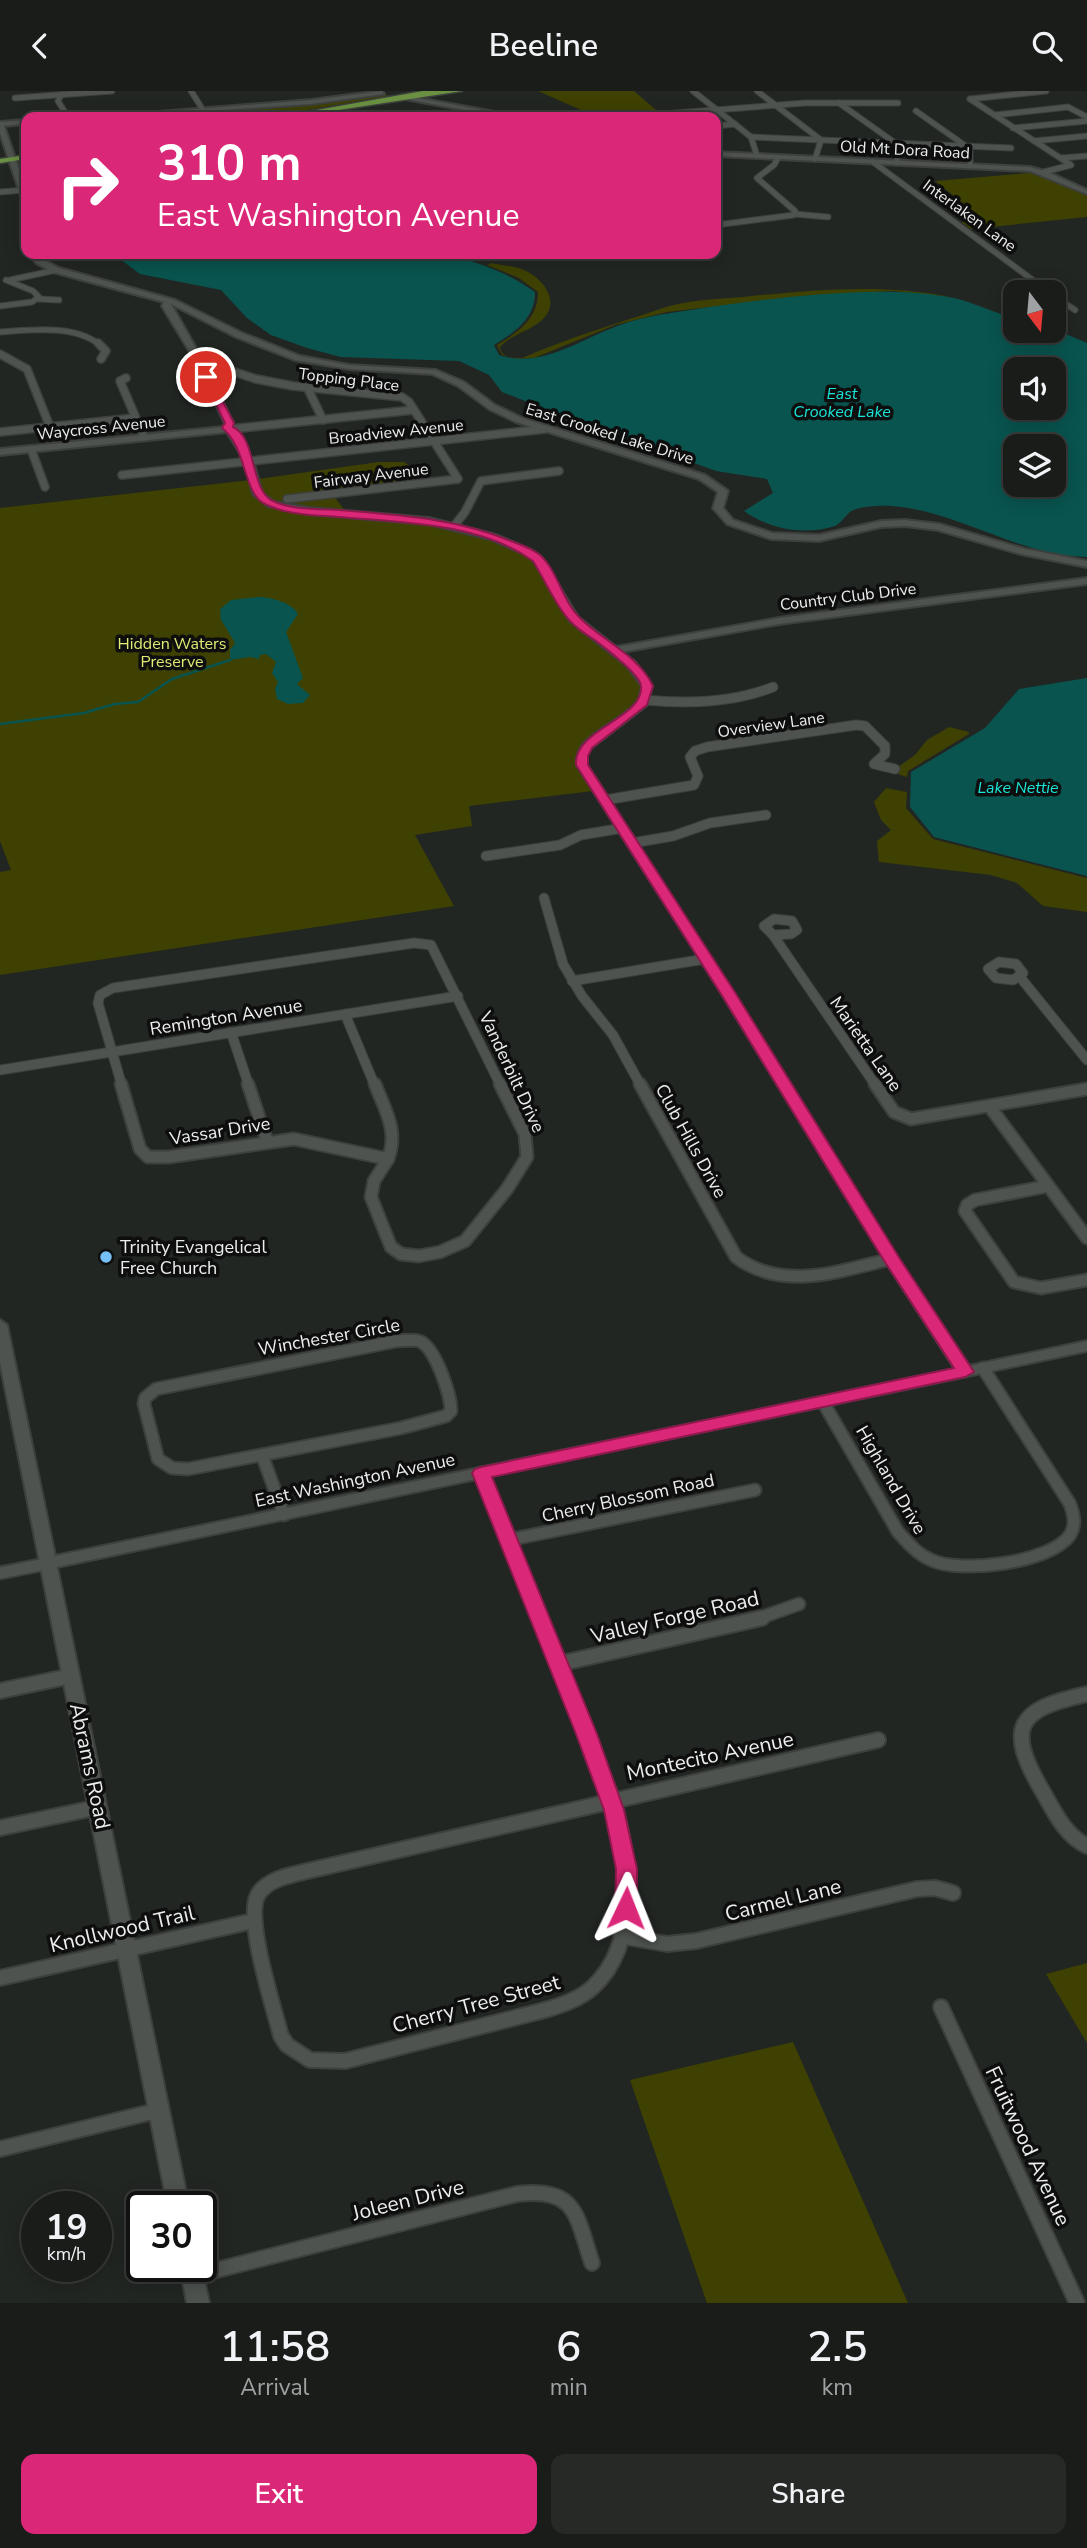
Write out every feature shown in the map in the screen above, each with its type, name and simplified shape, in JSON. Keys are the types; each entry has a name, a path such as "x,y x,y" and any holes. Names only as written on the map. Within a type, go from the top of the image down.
{"main road":[{"path":"329,112 436,91"},
{"path":"313,112 458,91"},
{"path":"0,163 21,160"}],"street":[{"path":"15,98 112,91"},
{"path":"191,91 203,110"},
{"path":"693,91 719,112"},
{"path":"757,91 821,140"},
{"path":"1044,172 1071,167 970,99 1046,91"},
{"path":"173,112 337,99 382,92 484,112"},
{"path":"61,95 58,101 65,112"},
{"path":"839,103 898,145 897,163"},
{"path":"689,112 775,105 898,103"},
{"path":"995,115 1068,107 1087,119"},
{"path":"916,111 967,147 972,153 970,166"},
{"path":"721,114 751,137 757,156"},
{"path":"1013,128 1087,119"},
{"path":"21,122 0,124 21,178"},
{"path":"721,125 735,124"},
{"path":"1034,141 1087,136"},
{"path":"751,137 1012,148"},
{"path":"815,159 821,140"},
{"name":"Old Mt Dora Road","path":"721,154 1044,172 1086,193"},
{"path":"1061,158 1087,156"},
{"path":"778,157 775,165 757,178 795,214"},
{"name":"Interlaken Lane","path":"873,162 1032,280"},
{"path":"0,192 21,189"},
{"path":"721,224 784,218 795,214 828,217"},
{"name":"East Crooked Lake Drive","path":"38,259 56,270 168,301 239,335 298,358 349,366 421,370 446,376 504,413 545,429 702,477 723,491 718,508 726,519 756,532 786,538 819,538 881,524 914,523 1087,565"},
{"path":"3,281 56,270"},
{"path":"3,281 33,291 38,295 37,299"},
{"path":"0,306 37,299 59,300"},
{"path":"168,301 166,306 198,359 229,423 229,429 249,461 258,494 271,504 310,511 408,517 454,526 511,544 538,559 574,619 615,650 646,682 645,699 633,713 587,746 581,756 582,765 891,1259 965,1372"},
{"name":"Interlaken Lane","path":"1066,304 1075,310"},
{"path":"0,332 42,329 69,332 102,345 106,351 100,359"},
{"path":"0,354 27,369 50,427"},
{"name":"Topping Place","path":"198,359 256,379 308,389 398,396 406,400 413,409 458,479"},
{"path":"125,378 120,381 144,437"},
{"path":"308,389 323,419"},
{"name":"Waycross Avenue","path":"0,452 413,409"},
{"path":"0,432 135,418"},
{"name":"Broadview Avenue","path":"122,475 545,429"},
{"path":"31,449 45,487"},
{"path":"454,526 465,512 480,482 559,471"},
{"name":"Fairway Avenue","path":"286,499 458,479"},
{"name":"Country Club Drive","path":"615,650 779,621 1087,581"},
{"path":"645,699 684,703 754,694 773,687"},
{"name":"Overview Lane","path":"605,800 694,785 698,776 690,757 707,747 856,725 865,726 885,746 885,754 874,764 895,769"},
{"path":"632,842 673,836 710,823 766,815"},
{"path":"486,856 560,845 584,834 623,828"},
{"name":"Club Hills Drive","path":"544,898 558,952 572,981 592,1012 612,1035 736,1257 743,1265 769,1276 793,1278 891,1259"},
{"name":"Marietta Lane","path":"773,935 894,1112 911,1119 924,1118 1087,1089"},
{"name":"Vanderbilt Drive","path":"104,992 420,943 435,948 525,1134 528,1150 526,1159 465,1241 446,1249 413,1255 397,1253 389,1246 372,1203 372,1187 393,1148 393,1128 345,1014"},
{"path":"572,981 705,959"},
{"path":"1020,977 1087,1060"},
{"name":"Vassar Drive","path":"104,992 98,1003 140,1149 148,1157 169,1157 267,1141 303,1140 389,1159"},
{"name":"Remington Avenue","path":"0,1070 458,996"},
{"path":"231,1032 267,1141"},
{"path":"990,1107 1087,1238"},
{"path":"1048,1186 975,1200 967,1205 965,1211 1014,1282 1024,1288 1044,1288 1087,1280"},
{"name":"Abrams Road","path":"0,1325 7,1393 50,1563 176,2191"},
{"name":"Winchester Circle","path":"396,1341 419,1341 430,1348 452,1399 451,1411 446,1416 413,1426 262,1455 188,1469 172,1468 158,1459 145,1398 164,1385 396,1341"},
{"name":"East Washington Avenue","path":"0,1573 1087,1346"},
{"name":"Highland Drive","path":"823,1402 898,1532 913,1551 932,1562 955,1568 986,1567 1059,1546 1069,1539 1075,1524 1070,1504 983,1368"},
{"path":"262,1455 284,1515"},
{"name":"Cherry Tree Street","path":"253,1921 282,2036 296,2053 319,2062 345,2061 568,2002 595,1985 607,1969 621,1936 627,1894 624,1845 610,1799 481,1473"},
{"name":"Cherry Blossom Road","path":"508,1540 755,1490"},
{"name":"Valley Forge Road","path":"558,1664 729,1626 799,1604"},
{"path":"0,1691 71,1676"},
{"path":"1087,1694 1046,1704 1029,1715 1021,1729 1019,1746 1024,1761 1064,1827 1087,1846"},
{"name":"Montecito Avenue","path":"253,1921 252,1910 256,1896 269,1883 303,1872 610,1799 878,1740"},
{"path":"0,1828 99,1807"},
{"name":"Carmel Lane","path":"621,1936 667,1944 696,1941 917,1889 935,1888 953,1893"},
{"name":"Knollwood Trail","path":"0,1978 253,1921"},
{"name":"Fruitwood Avenue","path":"941,2007 1077,2303"},
{"path":"0,2149 160,2110"},
{"name":"Joleen Drive","path":"217,2265 517,2194 547,2190 565,2199 573,2211 592,2263"},
{"path":"194,2282 198,2303"}],"green space":[{"path":"538,91 634,91 658,112 585,112"},
{"path":"382,94 390,96 295,112 237,112 236,108"},
{"path":"1040,172 1069,188 1087,194 1087,217 971,229 961,222 975,218 969,208 935,181"},
{"path":"492,263 516,267 531,274 544,285 550,299 550,307 541,321 500,347 508,357 502,355 497,345 525,324 535,310 537,301 538,292 519,278 487,265"},
{"path":"847,289 899,290 951,297 894,291 814,295 667,312 615,325 534,358 515,359 509,357 522,358 574,338 663,308 692,302"},
{"path":"379,462 404,462 416,470 419,482 334,496 346,512 274,503 261,493 258,479"},
{"name":"Hidden Waters Preserve","path":"251,480 254,494 264,503 366,513 442,525 478,534 509,546 534,560 570,620 628,664 643,686 639,702 579,751 578,765 593,791 469,806 472,826 415,835 454,906 0,975 0,872 11,870 0,841 0,508"},
{"path":"949,727 969,734 908,771 907,777 891,772 915,755 927,740"},
{"path":"886,788 907,792 906,808 933,839 1087,878 1087,912 1043,906 1017,883 991,875 879,862 877,841 891,830 881,820 874,802"},
{"path":"1087,1963 1087,2043 1046,1974"},
{"path":"793,2042 908,2303 707,2303 630,2080"}],"water":[{"name":"East Crooked Lake","path":"120,259 461,259 501,273 535,292 528,317 516,330 494,345 499,355 529,359 558,351 638,320 743,302 853,292 923,294 962,300 1003,314 1003,343 1066,343 1066,334 1087,343 1087,557 1037,549 941,516 892,506 870,506 854,510 837,525 823,529 799,530 776,526 744,511 773,493 767,479 716,471 558,414 502,392 489,375 459,361 341,357 271,335 247,318 221,290 140,274"},
{"path":"259,597 275,599 298,614 286,632 303,678 297,684 310,695 303,703 288,704 277,699 275,689 278,682 272,673 276,662 266,654 260,655 259,659 250,657 230,660 230,650 235,643 221,620 220,609 231,600"},
{"name":"Lake Nettie","path":"1087,678 1087,876 934,837 910,807 911,772 985,728 1019,689"}],"waterway":[{"path":"0,724 84,713 115,704 138,702 172,679 230,660"}],"place":[{"name":"Trinity Evangelical Free Church","path":"106,1257"}],"route":[{"path":"206,377 230,425 227,428 232,429 249,461 258,494 265,501 310,511 408,517 429,521 493,537 528,552 538,559 574,619 615,650 644,678 647,694 643,703 587,746 581,756 582,765 729,994 891,1259 965,1372 481,1473 614,1810 624,1845 627,1869 626,1908"}]}
